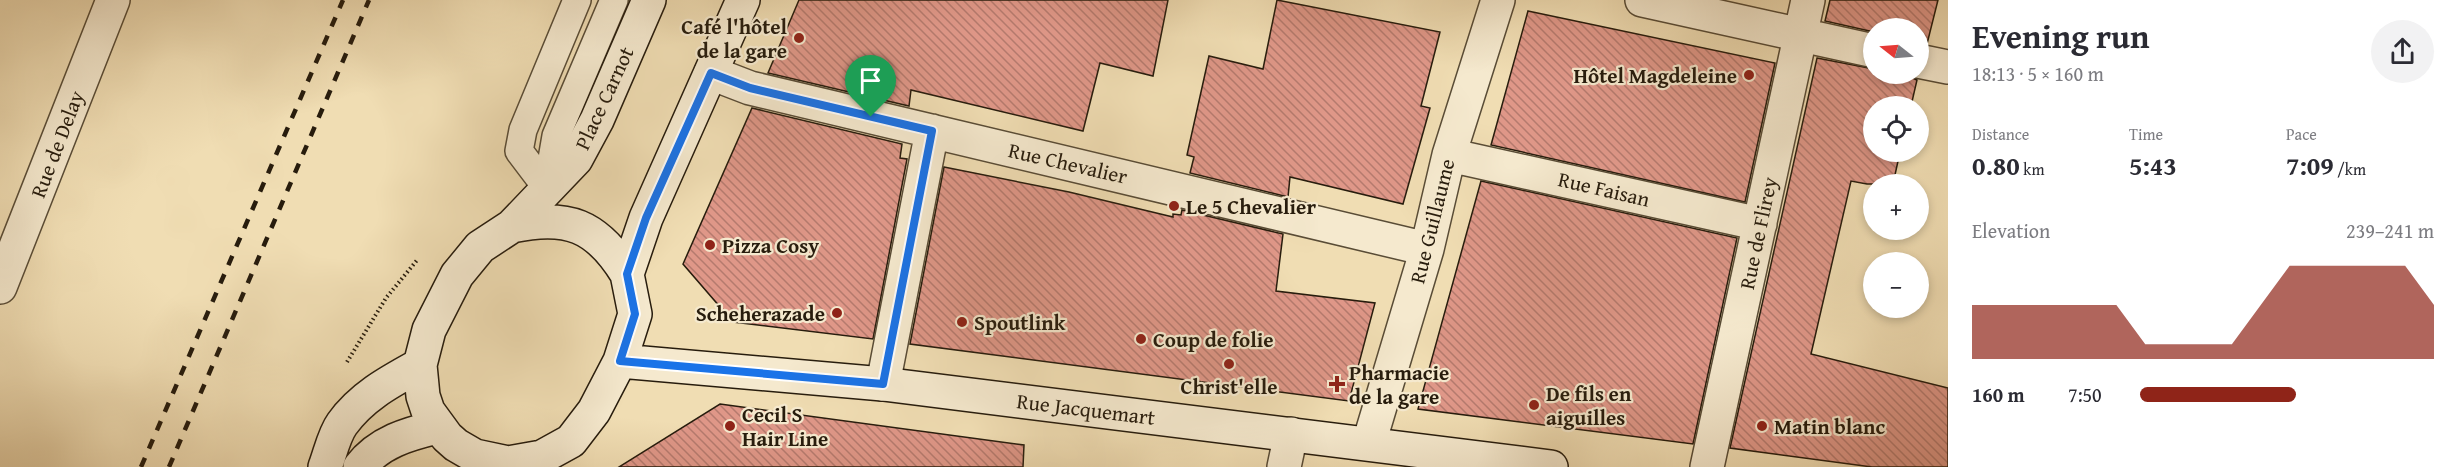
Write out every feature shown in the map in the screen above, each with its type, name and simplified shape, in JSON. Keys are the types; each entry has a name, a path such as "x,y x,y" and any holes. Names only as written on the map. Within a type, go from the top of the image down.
{"street":[{"name":"Rue de Delay","path":"1,280 113,0"},
{"name":"Place Carnot","path":"512,226 539,220 562,222 597,237 614,252 627,274 635,314 620,361 594,411 563,454 508,463 475,461 437,427 423,396 420,365 429,330 457,275 480,247 512,226 576,159 597,120 649,0"},
{"path":"627,274 646,218 743,0"},
{"name":"Rue Guillaume","path":"1369,444 1427,249 1449,154 1498,0"},
{"path":"1642,0 1863,49"},
{"name":"Rue de Flirey","path":"1707,467 1808,0"},
{"path":"1929,63 1948,67"},
{"name":"Rue Chevalier","path":"711,73 750,88 1427,249"},
{"path":"883,384 932,131"},
{"name":"Rue Faisan","path":"1449,154 1760,224"},
{"name":"Rue Jacquemart","path":"620,361 883,384 1551,467"},
{"path":"325,467 341,425 365,399 390,381 420,365"},
{"path":"360,467 369,454 388,442 413,432 437,427"},
{"path":"1284,467 1291,434"}],"lane":[{"path":"547,188 519,151 523,130 577,0"},
{"name":"Place Carnot","path":"547,188 556,136 614,0"}],"building":[{"path":"799,0 1168,0 1153,76 1100,63 1083,131 911,90 909,106 768,73"},
{"path":"1277,0 1440,32 1421,106 1430,108 1403,204 1290,177 1288,197 1190,173 1194,157 1187,155 1209,56 1263,69"},
{"path":"1830,0 1938,0 1929,36 1929,18 1863,18 1863,30 1825,21"},
{"path":"1528,11 1775,63 1745,202 1491,145"},
{"path":"1817,58 1863,67 1863,84 1916,84 1913,96 1863,96 1863,162 1898,162 1895,174 1863,174 1863,183 1851,181 1811,354 1948,388 1948,467 1872,467 1730,448"},
{"path":"752,108 902,144 900,158 907,159 873,339 733,322 683,264"},
{"path":"944,167 1069,192 1173,217 1173,214 1181,215 1182,210 1283,234 1276,291 1375,303 1349,401 910,344"},
{"path":"1481,181 1737,238 1693,444 1418,409"},
{"path":"720,404 1024,445 1023,467 619,467"}],"railway":[{"path":"141,467 343,0"},
{"path":"169,467 369,0"}],"place":[{"name":"Café l'hôtel de la gare","path":"799,38"},
{"name":"Hôtel Magdeleine","path":"1749,75"},
{"name":"Le 5 Chevalier","path":"1174,206"},
{"name":"Pizza Cosy","path":"710,245"},
{"name":"Scheherazade","path":"837,313"},
{"name":"Spoutlink","path":"962,322"},
{"name":"Coup de folie","path":"1141,339"},
{"name":"Christ'elle","path":"1229,364"},
{"name":"Pharmacie de la gare","path":"1337,384"},
{"name":"De fils en aiguilles","path":"1534,405"},
{"name":"Cecil S Hair Line","path":"730,426"},
{"name":"Matin blanc","path":"1762,426"}],"route":[{"path":"711,73 750,88 871,117 932,131 883,384 620,361 635,314 627,274 646,218 711,73"}]}
